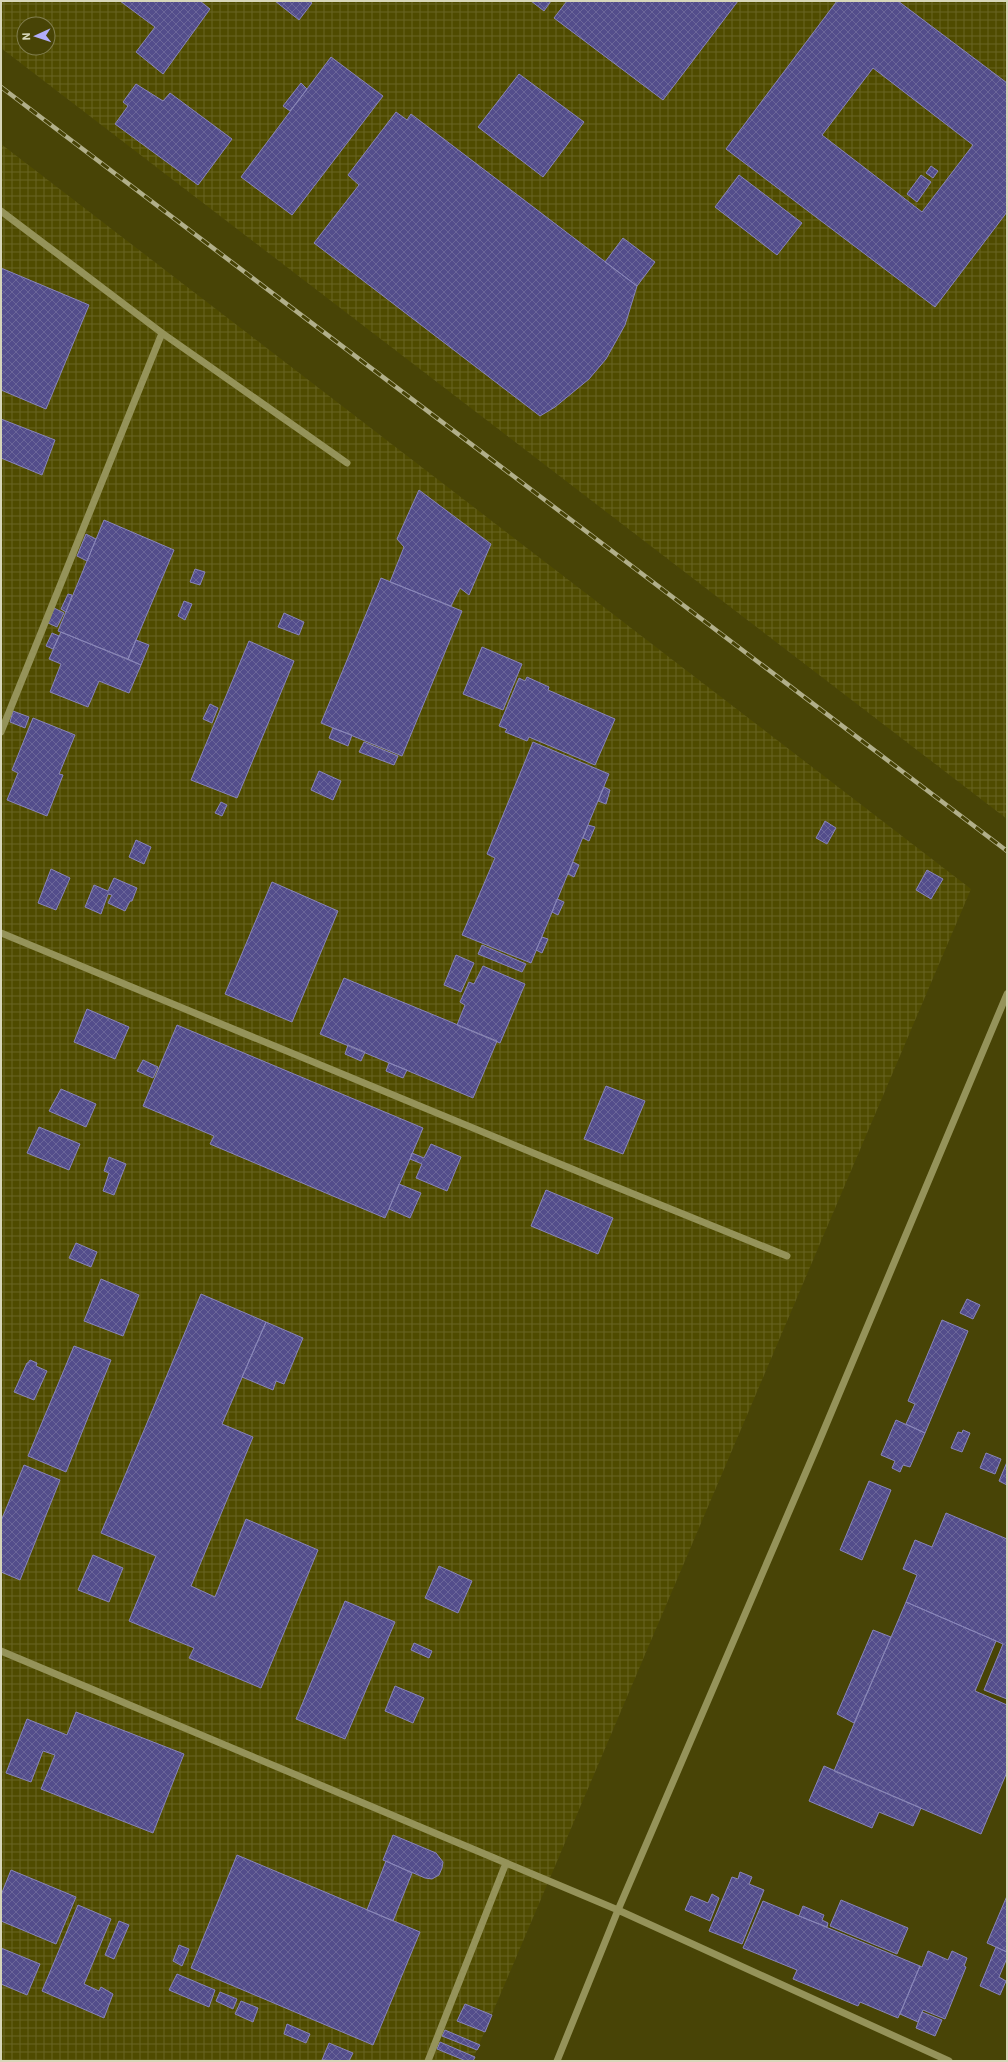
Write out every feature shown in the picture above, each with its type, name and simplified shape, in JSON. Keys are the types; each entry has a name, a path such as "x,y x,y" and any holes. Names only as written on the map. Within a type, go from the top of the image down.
{"street":[{"path":"1,211 162,333 347,463"},
{"path":"1,732 162,333"},
{"path":"1,933 594,1178 787,1256"},
{"path":"556,2061 618,1910 818,1444 1007,994"},
{"path":"1,1651 618,1910 949,2061"},
{"path":"428,2061 506,1863"}],"shaded area":[{"path":"1,1 1007,1 1007,819 1,48"},
{"path":"1,144 971,889 472,2061 1,2061"}],"building":[{"path":"120,1 200,1 210,9 163,74 136,52 155,27"},
{"path":"275,1 309,1 312,3 299,20"},
{"path":"531,1 551,1 544,11"},
{"path":"567,1 738,1 663,100 554,18"},
{"path":"837,1 898,1 1007,83 1007,212 935,307 726,149","holes":["873,68 973,145 922,212 822,135"]},
{"path":"331,57 383,96 292,215 241,177"},
{"path":"519,74 584,122 543,177 478,127"},
{"path":"301,83 307,89 290,111 283,106"},
{"path":"136,84 163,101 170,93 232,139 198,185 115,124 128,106 123,102"},
{"path":"396,112 407,120 411,114 637,286 625,325 606,359 589,379 555,407 540,416 314,243 359,185 348,175"},
{"path":"931,166 938,171 933,178 926,173"},
{"path":"739,175 802,223 777,255 715,207"},
{"path":"921,175 931,182 917,202 907,194"},
{"path":"623,238 655,262 637,286 605,262"},
{"path":"1,268 89,305 46,409 1,390"},
{"path":"1,419 55,440 42,475 1,458"},
{"path":"419,490 491,544 469,595 460,588 451,606 390,582 404,547 397,539"},
{"path":"104,520 174,550 128,659 58,631"},
{"path":"86,534 96,539 87,561 77,556"},
{"path":"195,569 205,572 200,585 190,582"},
{"path":"381,578 462,611 402,756 321,723"},
{"path":"68,594 72,595 66,612 61,609"},
{"path":"184,601 192,604 185,620 178,616"},
{"path":"54,608 64,613 57,627 48,623"},
{"path":"284,613 304,622 299,635 278,627"},
{"path":"61,632 141,665 129,693 99,681 88,707 50,692 61,664 49,659"},
{"path":"52,633 59,636 53,649 46,646"},
{"path":"136,640 149,645 141,665 128,659"},
{"path":"249,641 294,661 237,798 191,780"},
{"path":"482,647 522,664 503,710 463,694"},
{"path":"527,677 549,687 548,690 615,719 595,765 529,737 527,741 505,732 507,729 499,726 519,678 525,681"},
{"path":"210,704 218,708 212,723 203,719"},
{"path":"13,711 29,717 25,728 10,722"},
{"path":"33,718 75,735 59,774 63,775 47,816 7,800 18,773 12,770"},
{"path":"333,728 352,735 348,746 329,738"},
{"path":"364,742 398,756 394,765 359,752"},
{"path":"533,742 609,774 531,963 462,935 495,858 487,854"},
{"path":"319,771 341,781 333,800 311,790"},
{"path":"604,787 610,790 606,804 598,801"},
{"path":"221,802 227,805 222,816 215,813"},
{"path":"825,821 836,828 827,844 816,838"},
{"path":"588,825 595,827 589,841 583,838"},
{"path":"136,840 151,847 144,864 129,857"},
{"path":"573,862 579,865 574,877 568,874"},
{"path":"51,869 70,878 56,910 38,903"},
{"path":"927,870 943,879 931,899 916,890"},
{"path":"114,878 137,888 132,901 130,901 125,911 108,903 112,895 108,894 101,914 85,907 94,885 108,891"},
{"path":"272,882 338,911 292,1022 225,994"},
{"path":"557,899 564,902 558,915 552,912"},
{"path":"542,937 548,939 542,953 536,950"},
{"path":"482,945 526,964 522,972 478,954"},
{"path":"456,955 474,963 461,992 444,985"},
{"path":"483,966 525,984 500,1043 457,1025 465,1005 460,1002 469,982 474,984"},
{"path":"344,978 497,1041 473,1098 320,1034"},
{"path":"87,1009 129,1027 115,1059 74,1042"},
{"path":"177,1025 423,1128 385,1218 210,1144 214,1136 143,1106"},
{"path":"348,1045 365,1052 361,1061 345,1054"},
{"path":"143,1060 158,1067 153,1078 137,1071"},
{"path":"389,1063 407,1070 403,1078 386,1071"},
{"path":"606,1086 645,1101 623,1154 584,1139"},
{"path":"61,1089 96,1104 86,1127 49,1111"},
{"path":"39,1127 80,1144 69,1170 27,1153"},
{"path":"431,1144 461,1157 447,1191 416,1178 422,1164 410,1159 412,1153 424,1158"},
{"path":"109,1157 126,1164 114,1195 103,1191 109,1173 104,1171"},
{"path":"399,1184 421,1193 410,1218 389,1209"},
{"path":"546,1190 613,1218 598,1254 531,1226"},
{"path":"76,1243 97,1252 91,1267 69,1258"},
{"path":"101,1279 139,1295 123,1336 84,1321"},
{"path":"201,1294 266,1322 222,1424 253,1437 191,1586 215,1597 246,1519 318,1550 261,1688 189,1658 194,1648 129,1621 156,1556 101,1533"},
{"path":"967,1299 980,1305 973,1319 960,1313"},
{"path":"942,1320 968,1331 925,1433 906,1424 915,1404 908,1401"},
{"path":"266,1322 303,1338 284,1384 276,1381 273,1390 242,1377"},
{"path":"74,1346 111,1360 66,1472 28,1456"},
{"path":"30,1360 37,1363 36,1366 47,1371 34,1400 14,1392 27,1363"},
{"path":"896,1420 925,1433 910,1467 903,1465 900,1472 892,1468 895,1461 881,1455"},
{"path":"963,1430 970,1433 962,1452 951,1448 958,1432 962,1433"},
{"path":"986,1453 1001,1459 995,1474 980,1468"},
{"path":"1007,1462 1007,1485 999,1481"},
{"path":"24,1465 60,1480 20,1580 1,1572 1,1521"},
{"path":"869,1481 891,1490 862,1560 840,1550"},
{"path":"946,1513 1007,1539 1007,1699 984,1690 1003,1644 906,1602 917,1575 903,1569 915,1540 932,1547"},
{"path":"93,1555 123,1568 109,1602 78,1590"},
{"path":"439,1566 472,1581 458,1613 425,1598"},
{"path":"345,1601 395,1622 345,1739 296,1719"},
{"path":"906,1602 996,1641 975,1691 1007,1705 1007,1772 981,1834 834,1771"},
{"path":"873,1630 891,1637 854,1723 837,1714"},
{"path":"414,1643 432,1651 429,1658 411,1650"},
{"path":"395,1686 424,1698 413,1723 385,1711"},
{"path":"76,1712 184,1754 153,1833 41,1789 55,1755 43,1751 31,1782 6,1773 27,1719 67,1735"},
{"path":"824,1766 921,1808 913,1826 879,1812 872,1828 809,1801"},
{"path":"393,1835 436,1853 443,1862 439,1875 432,1879 425,1878 383,1860"},
{"path":"237,1855 420,1932 373,2045 191,1968"},
{"path":"386,1861 412,1873 393,1921 367,1910"},
{"path":"11,1870 76,1897 56,1944 1,1921 1,1895"},
{"path":"740,1872 752,1877 749,1884 764,1890 742,1944 709,1931 732,1877 738,1879"},
{"path":"712,1894 719,1898 710,1921 685,1910 691,1896 708,1903"},
{"path":"1007,1896 1007,1952 987,1943"},
{"path":"841,1900 908,1928 897,1954 830,1926"},
{"path":"763,1901 920,1966 898,2018 860,2002 858,2006 793,1979 797,1970 743,1948"},
{"path":"78,1905 111,1919 84,1984 99,1991 101,1987 113,1994 104,2018 42,1991"},
{"path":"803,1906 824,1915 822,1920 828,1923 827,1927 799,1916"},
{"path":"119,1921 129,1925 114,1959 105,1955"},
{"path":"179,1945 189,1949 182,1966 173,1961"},
{"path":"996,1947 1007,1952 1007,1958 999,1977 1006,1981 1000,1995 980,1986"},
{"path":"1,1948 40,1964 27,1995 1,1984"},
{"path":"928,1951 948,1960 952,1951 967,1958 964,1966 966,1967 945,2019 923,2010 918,2022 900,2014 920,1966 922,1967"},
{"path":"177,1974 215,1990 209,2007 169,1990"},
{"path":"220,1992 237,1999 233,2009 216,2001"},
{"path":"241,2001 258,2008 253,2022 235,2014"},
{"path":"465,2004 492,2015 485,2032 457,2021"},
{"path":"922,2012 942,2020 935,2036 916,2028"},
{"path":"287,2024 310,2034 306,2043 284,2034"},
{"path":"445,2030 480,2045 477,2050 442,2036"},
{"path":"440,2042 475,2057 473,2061 466,2061 437,2049"},
{"path":"329,2043 353,2053 349,2061 322,2060"}],"railway":[{"path":"1,87 1007,851"}]}
